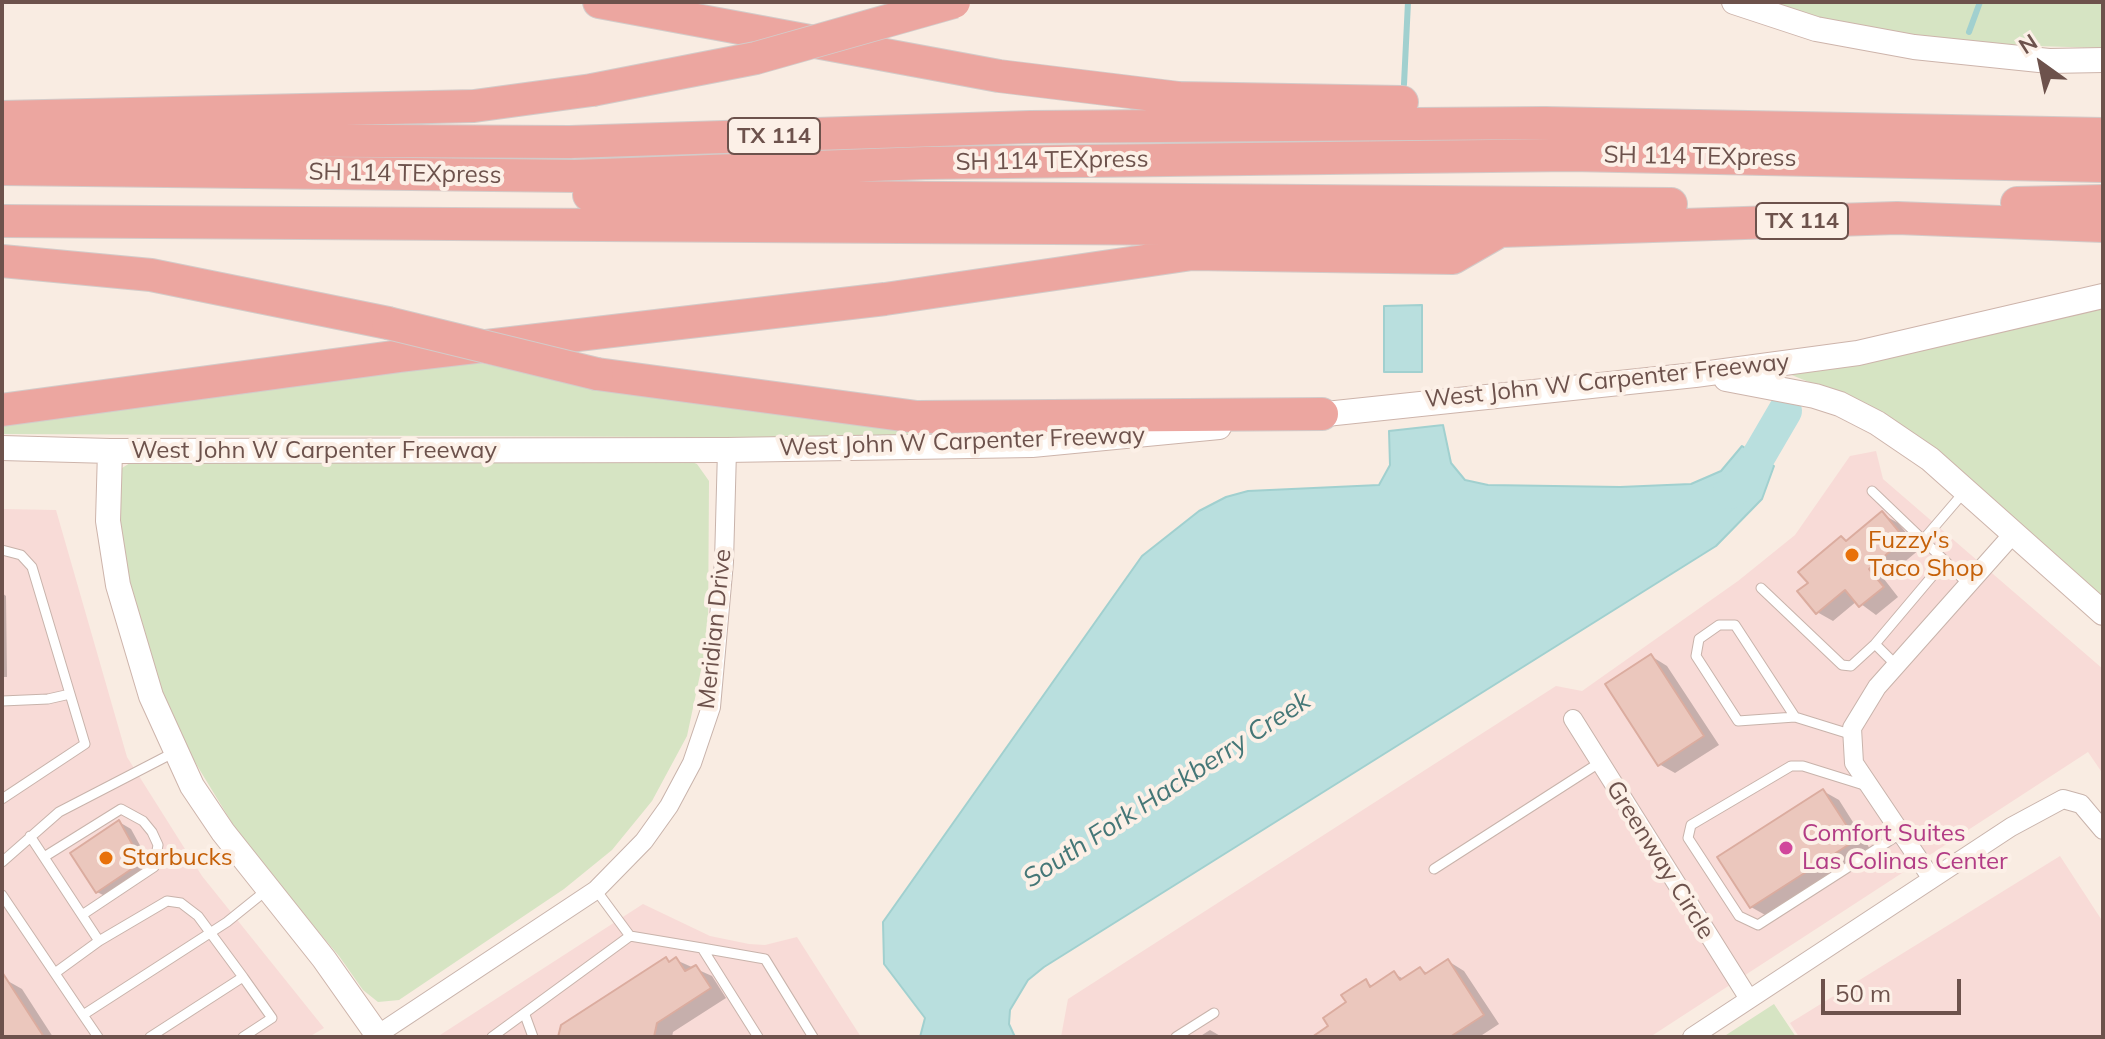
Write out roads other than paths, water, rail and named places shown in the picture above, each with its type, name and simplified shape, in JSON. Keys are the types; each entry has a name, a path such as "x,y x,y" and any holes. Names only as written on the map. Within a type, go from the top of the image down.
{"highway":[{"path":"599,2 999,76 1191,99 1489,103 1545,123"},
{"path":"2,117 474,106 592,90 756,58 954,2"},
{"name":"TX 114","path":"2,139 570,142 1030,127 1545,123 2103,134"},
{"name":"SH 114 TEXpress","path":"2,169 575,176 925,163 1571,155 2103,166"},
{"name":"SH 114 TEXpress","path":"2,191 1759,205 2103,201"},
{"name":"TX 114","path":"2,221 1500,231 1897,218 2103,226"},
{"path":"2,410 400,356 885,299 1192,254 1453,258 1500,231"},
{"path":"2,261 151,275 388,323 597,374 917,417 1322,414"}],"main road":[{"path":"1734,2 1816,29 1914,47 2049,61 2103,60"},
{"name":"West John W Carpenter Freeway","path":"2,448 110,451 727,450 1032,445 1143,436 1695,375 1858,353 2103,296"},
{"path":"1695,375 1779,387 1840,404 1877,423 1930,459 2103,613"},
{"path":"110,451 108,521 118,585 151,696 176,751 192,786 223,832 270,888 376,1036"}],"street":[{"name":"Meridian Drive","path":"376,1036 596,890 644,841 669,806 692,763 711,707 721,622 727,450"},
{"path":"1932,879 1854,763 1852,728 1877,687 2013,534"},
{"name":"Greenway Circle","path":"1573,719 1749,999"},
{"path":"1692,1037 1884,914 2011,827 2063,799 2081,804 2103,830"}],"lane":[{"path":"1872,491 1969,585"},
{"path":"1923,540 1965,491"},
{"path":"2,550 21,555 32,567 85,744 2,799"},
{"path":"1761,588 1842,665 1851,666 1875,644 1945,561"},
{"path":"1795,717 1735,625 1719,625 1699,639 1696,656 1738,721 1795,717 1853,735"},
{"path":"1875,644 1896,665"},
{"path":"2,701 48,699 70,694"},
{"path":"2,862 59,812 176,751"},
{"path":"1434,869 1599,763"},
{"path":"1873,788 1791,766 1691,825 1688,838 1739,916 1751,925 1767,920 1903,832"},
{"path":"44,857 114,811 128,811 152,832 158,857 154,867 82,915"},
{"path":"30,836 99,941"},
{"path":"83,1015 211,932 270,888"},
{"path":"596,890 630,936 765,959 813,1037"},
{"path":"2,895 98,1037"},
{"path":"55,973 99,941 167,901 181,903 211,932 272,1018 243,1037"},
{"path":"492,1037 630,936"},
{"path":"702,948 758,1037"},
{"path":"150,1037 243,977"},
{"path":"1176,1037 1214,1013"},
{"path":"525,1015 533,1037"}],"water":[{"path":"1422,305 1422,372 1384,372 1384,306"},
{"path":"1443,425 1451,463 1465,480 1488,485 1620,487 1691,484 1721,471 1742,446 1774,466 1762,499 1716,546 1044,967 1028,980 1010,1010 1009,1024 1015,1037 920,1037 925,1018 884,964 883,922 1142,556 1199,511 1226,497 1248,491 1379,485 1390,465 1389,431"}],"waterway":[{"name":"South Fork Hackberry Creek","path":"1404,84 1408,2"},
{"name":"South Fork Hackberry Creek","path":"1969,32 1980,2"},
{"name":"South Fork Hackberry Creek","path":"1730,492 1743,483 1785,411"}],"place":[{"name":"Fuzzy's Taco Shop","path":"1852,555"},
{"name":"Comfort Suites Las Colinas Center","path":"1786,848"},
{"name":"Starbucks","path":"106,858"}]}
